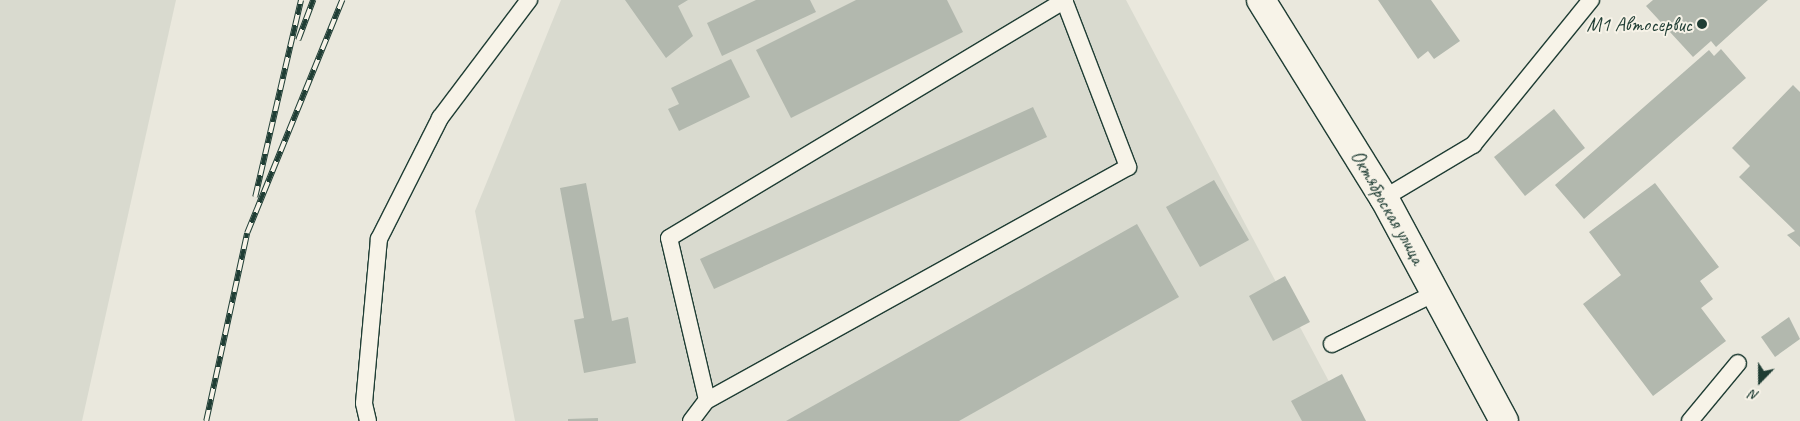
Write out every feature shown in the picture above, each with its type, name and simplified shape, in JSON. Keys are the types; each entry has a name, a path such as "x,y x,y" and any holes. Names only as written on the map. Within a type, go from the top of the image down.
{"main road":[{"name":"Октябрьская улица","path":"1261,0 1384,198 1438,292 1504,421"}],"lane":[{"path":"368,421 364,404 379,239 440,118 529,0"},
{"path":"691,421 707,400 1128,167 1064,0 669,238 707,400"},
{"path":"1384,198 1473,145 1592,0"},
{"path":"1332,344 1438,292"},
{"path":"1690,421 1738,363"}],"shaded area":[{"path":"0,0 176,0 82,421 0,421"},
{"path":"561,0 1126,0 1350,421 515,421 475,211"}],"building":[{"path":"625,0 688,0 678,6 693,36 666,58"},
{"path":"756,0 810,0 816,12 722,56 707,23"},
{"path":"856,0 947,0 963,32 791,118 756,50"},
{"path":"1378,0 1431,0 1460,41 1434,59 1428,51 1418,59"},
{"name":"М1 Автосервис","path":"1653,0 1768,0 1716,47 1711,41 1693,57 1646,6"},
{"path":"1721,49 1746,78 1584,219 1555,185 1709,50 1714,56"},
{"path":"731,59 750,97 679,131 668,109 679,104 671,88"},
{"path":"1793,85 1800,92 1800,247 1787,235 1795,231 1739,177 1750,166 1732,148"},
{"path":"1033,107 1047,137 714,289 700,259"},
{"path":"1554,109 1585,148 1525,196 1494,157"},
{"path":"1214,180 1249,240 1200,267 1166,207"},
{"path":"586,183 612,321 628,317 636,363 584,373 574,320 584,318 560,188"},
{"path":"1655,183 1719,267 1700,281 1713,299 1701,308 1726,341 1653,396 1583,304 1621,275 1589,232"},
{"path":"1137,224 1179,297 959,421 786,421"},
{"path":"1285,276 1310,322 1273,341 1249,296"},
{"path":"1789,317 1800,339 1775,357 1761,337"},
{"path":"1342,374 1366,421 1302,421 1291,401"},
{"path":"598,418 598,421 568,421 568,419"}],"railway":[{"path":"255,197 301,0"},
{"path":"298,40 313,0"},
{"path":"206,421 247,233 342,0"}],"place":[{"name":"М1 Автосервис","path":"1702,24"}]}
